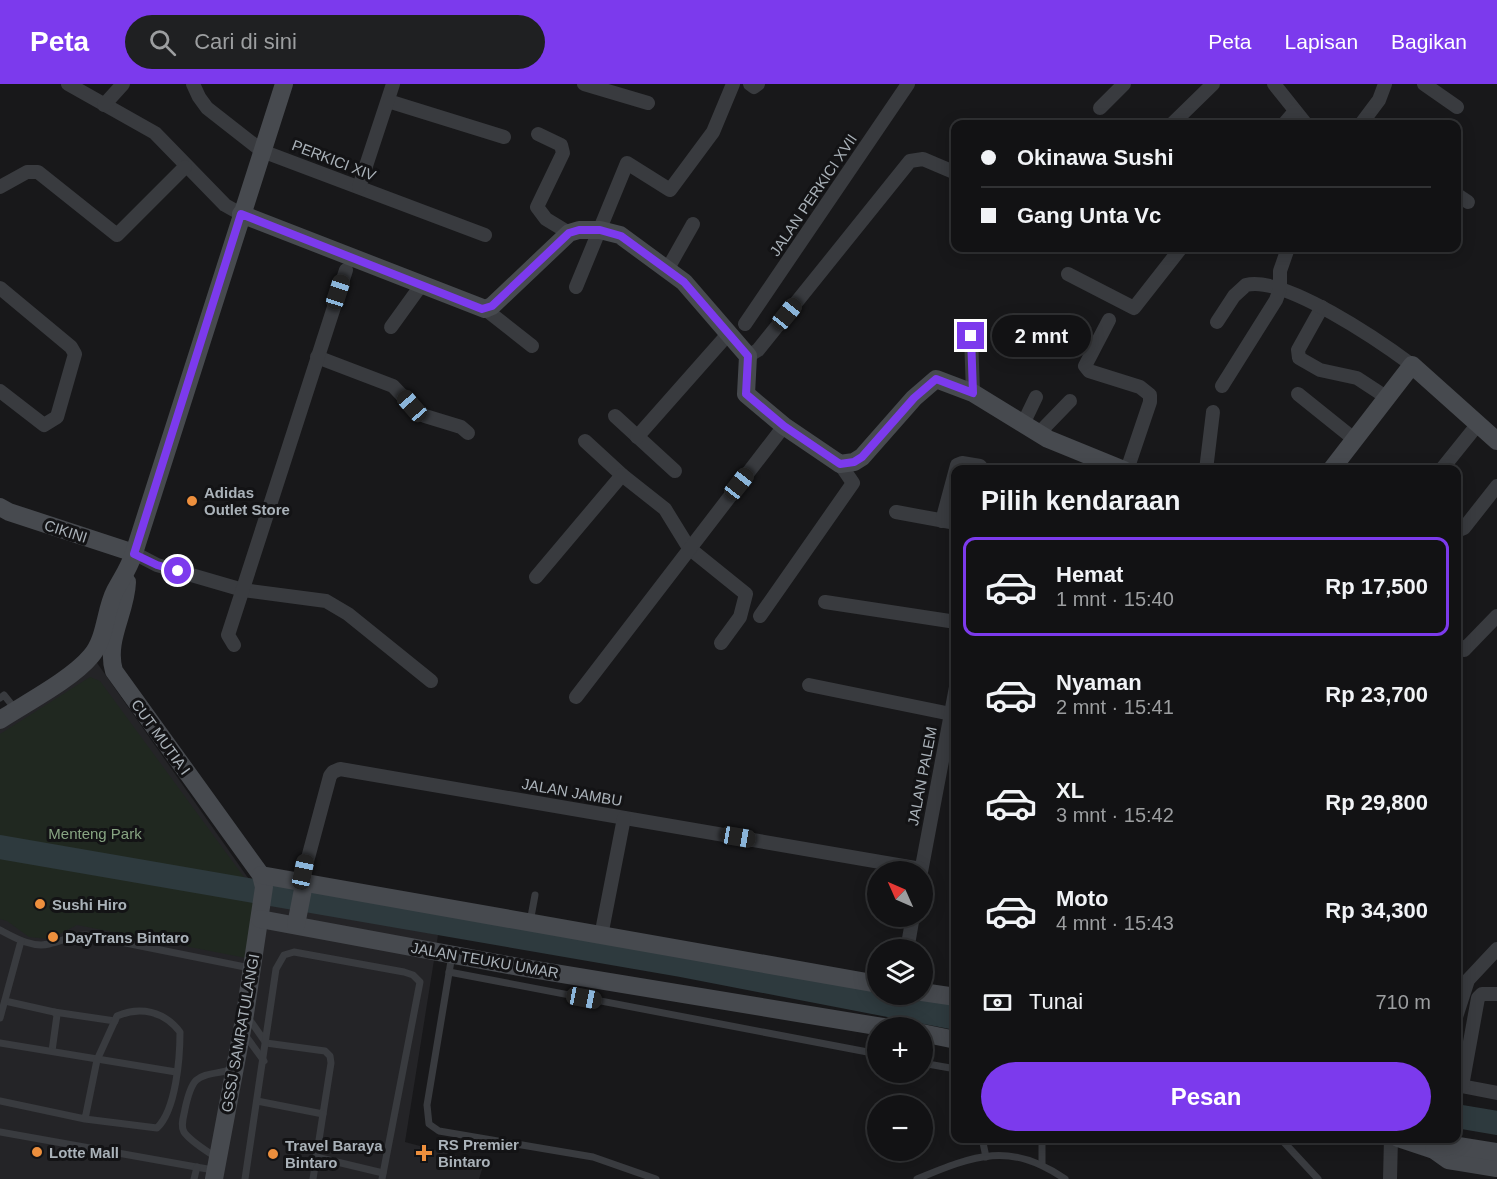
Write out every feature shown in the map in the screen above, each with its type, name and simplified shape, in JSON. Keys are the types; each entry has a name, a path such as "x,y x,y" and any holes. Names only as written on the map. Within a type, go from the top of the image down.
{"main road":[{"path":"0,720 77,669 94,653 114,591 127,573 134,554 284,84"},
{"path":"241,214 485,309 492,306 569,233 579,230 600,230 621,236 684,282 748,356 746,394 784,426 840,464 854,462 862,457 914,398 936,379 973,393 1048,440 1112,465"},
{"path":"1335,465 1412,365 1497,441"},
{"name":"CIKINI","path":"0,507 134,554"},
{"path":"77,669 97,665 114,671 111,648 126,596 127,573"},
{"name":"CUT MUTIA I","path":"114,671 262,881"},
{"path":"262,881 867,982"},
{"name":"GSSJ SAMRATULANGI","path":"216,1169 261,913 262,881"},
{"path":"297,920 302,888"},
{"name":"JALAN TEUKU UMAR","path":"261,913 297,920 451,963 867,1025"},
{"path":"933,994 951,997"},
{"path":"933,1036 951,1039"},
{"path":"1434,1144 1452,1144 1497,1152"},
{"path":"1434,1144 1448,1160 1497,1168"}],"street":[{"path":"68,84 155,134 185,167 225,204 241,214"},
{"path":"104,105 123,84"},
{"name":"PERKICI XIV","path":"194,84 199,98 207,108 262,151 485,236"},
{"path":"359,187 393,84"},
{"path":"584,84 648,103"},
{"path":"576,287 627,163 670,190 713,132 733,84"},
{"path":"750,84 754,87 758,84"},
{"name":"JALAN PERKICI XVII","path":"745,324 908,84"},
{"path":"1100,108 1124,84"},
{"path":"1176,120 1213,84"},
{"path":"1274,84 1303,120"},
{"path":"1363,120 1379,100 1385,84"},
{"path":"1424,84 1456,107"},
{"path":"388,101 504,137"},
{"path":"1287,120 1295,111"},
{"path":"538,134 561,145 563,153 537,207 546,219 569,233"},
{"path":"748,356 758,350 910,161 923,159 951,171"},
{"path":"0,188 27,172 38,172 117,235 185,167"},
{"path":"667,270 693,224"},
{"path":"1068,274 1134,308 1178,252"},
{"path":"1222,386 1260,327 1280,289 1280,271 1287,252"},
{"path":"234,645 228,635 345,270"},
{"path":"391,327 422,284"},
{"path":"1217,322 1234,296 1246,285 1280,289 1323,307 1412,365"},
{"path":"0,288 71,347 75,354 57,417 49,424 44,425 31,417 0,391"},
{"path":"1323,307 1298,350 1299,358 1320,370 1357,378 1386,396"},
{"path":"485,309 532,346"},
{"path":"1109,320 1085,366 1089,371 1140,387 1150,395 1150,402 1127,465"},
{"path":"637,436 729,333"},
{"path":"971,336 973,393"},
{"path":"317,357 393,386 425,416 461,427 468,433"},
{"path":"1298,394 1354,439"},
{"path":"1031,428 1036,397"},
{"path":"1031,428 1070,401"},
{"path":"1207,465 1213,412"},
{"path":"615,416 675,471"},
{"path":"1445,465 1478,424"},
{"path":"576,697 784,426"},
{"path":"585,441 622,475 665,509 689,548 746,594 740,617 721,643"},
{"path":"957,465 962,463 974,465"},
{"path":"760,616 854,483 840,464"},
{"path":"536,577 622,475"},
{"path":"1461,530 1497,486"},
{"path":"896,512 949,522"},
{"path":"134,554 157,565 243,590 326,601 348,614 431,681"},
{"path":"825,602 951,621"},
{"path":"1461,647 1464,650 1497,616"},
{"path":"809,685 951,715"},
{"name":"JALAN PALEM","path":"923,861 951,725"},
{"name":"JALAN JAMBU","path":"302,888 330,776 337,769 870,861"},
{"path":"601,936 624,818"},
{"path":"1461,1002 1468,980 1497,949"},
{"path":"1461,1076 1478,998 1482,994 1497,994"},
{"path":"1461,1085 1497,1093"},
{"path":"1390,1179 1391,1143"}],"lane":[{"path":"0,698 4,695 16,710"},
{"path":"530,924 535,895"},
{"path":"0,930 21,941 40,945 70,936 86,935 252,968"},
{"path":"0,1018 21,941"},
{"path":"245,1179 276,969 284,955 294,952 307,952 404,972 418,978 420,987 383,1176 316,1157"},
{"path":"656,1179 593,1157 439,1131 429,1124 427,1105 451,963 867,1052"},
{"path":"5,1001 115,1021"},
{"path":"0,1101 86,1119 157,1128 166,1118 176,1072 180,1032 171,1020 162,1015 133,1009 117,1016 97,1060 86,1119"},
{"path":"52,1051 58,1018 54,1011"},
{"path":"243,1023 266,1043 315,1048 330,1056 313,1179"},
{"path":"243,1023 264,1061"},
{"path":"0,1043 176,1072"},
{"path":"933,1065 951,1068"},
{"path":"216,1169 186,1134 183,1123 190,1086 200,1077 235,1069"},
{"path":"257,1101 323,1114"},
{"path":"0,1132 216,1169"},
{"path":"983,1143 986,1157"},
{"path":"1042,1143 1042,1163"},
{"path":"1285,1143 1318,1179"},
{"path":"917,1179 957,1162 1019,1155 1042,1163 1065,1179"},
{"path":"194,1179 197,1167"}],"shaded area":[{"path":"95,660 260,895 438,935 405,1142 484,1163 479,1179 0,1179 0,727"}],"green space":[{"name":"Menteng Park","path":"90,677 100,681 255,892 246,958 77,925 50,939 29,937 7,921 0,919 0,734"}],"waterway":[{"path":"0,847 681,965 951,1017"},
{"path":"1461,1117 1497,1123"}],"place":[{"name":"Adidas Outlet Store","path":"192,501"},
{"name":"Sushi Hiro","path":"40,904"},
{"name":"DayTrans Bintaro","path":"53,937"},
{"name":"Lotte Mall","path":"37,1152"},
{"name":"RS Premier Bintaro","path":"424,1153"},
{"name":"Travel Baraya Bintaro","path":"273,1154"}],"route":[{"path":"178,571 157,565 134,554 241,214 482,309 492,306 569,233 579,230 600,230 621,236 684,282 748,356 746,394 784,426 840,464 854,462 862,457 914,398 936,379 973,393 971,336"}]}
